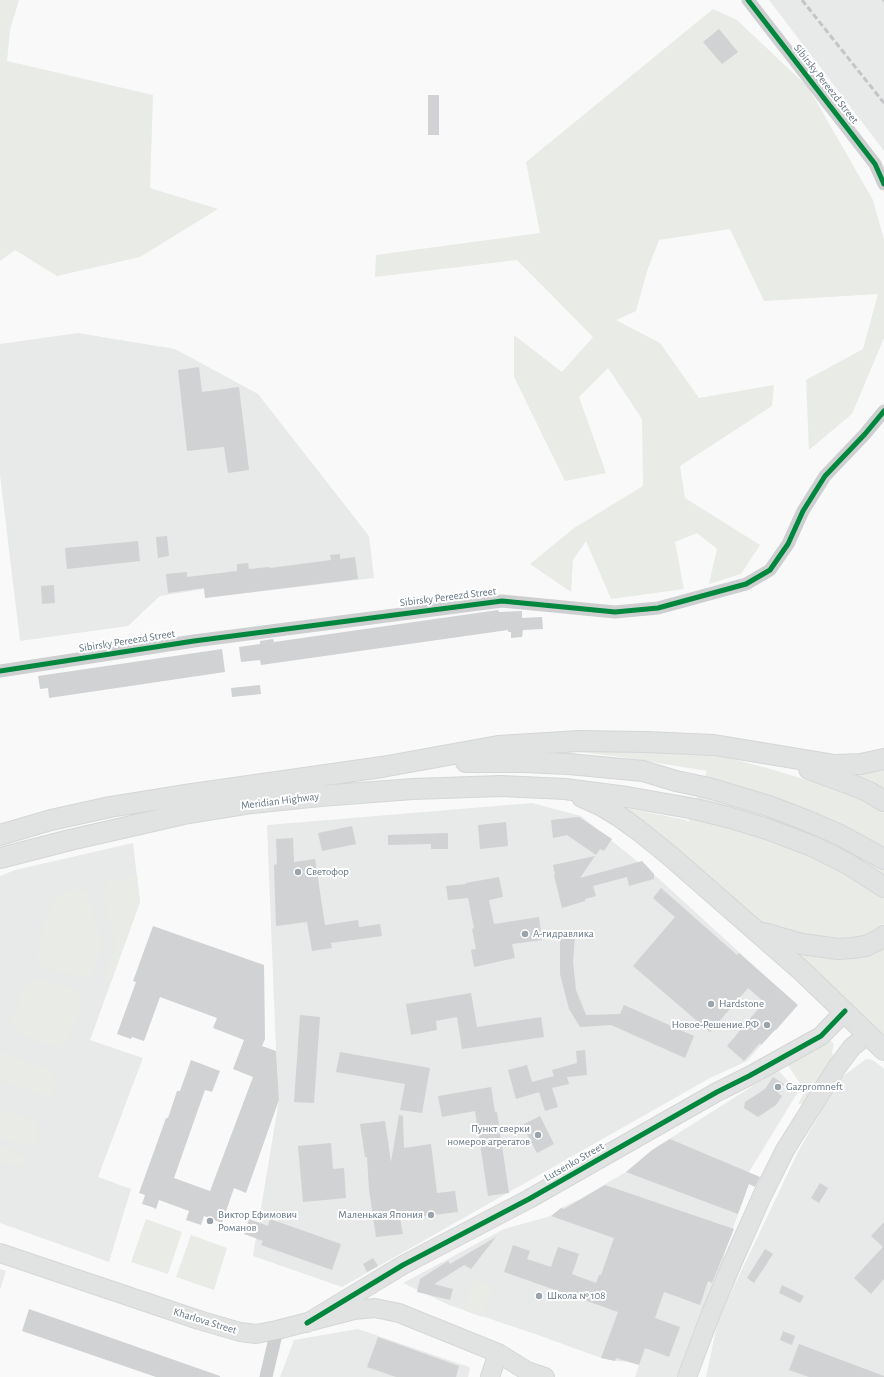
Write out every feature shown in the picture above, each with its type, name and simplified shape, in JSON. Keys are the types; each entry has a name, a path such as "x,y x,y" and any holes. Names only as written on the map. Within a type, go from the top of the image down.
{"main road":[{"path":"382,767 498,746 579,741 701,744 820,763 847,765 868,763 884,759"},
{"path":"773,755 855,786 884,801"},
{"path":"382,767 464,762 523,762 569,764 643,771 676,781 709,788 769,806 832,832 884,859"},
{"name":"Meridian Highway","path":"0,835 51,820 110,807 382,767"},
{"name":"Meridian Highway","path":"0,858 70,840 184,814 260,803 320,796 413,789 500,786 565,790 627,797 695,809 767,829 812,846 848,864 884,888"},
{"path":"565,790 602,806 638,830 803,972 884,1050"},
{"path":"756,931 802,944 838,949 866,946 884,936"}],"street":[{"name":"Sibirsky Pereezd Street","path":"748,0 875,164 884,184"},
{"name":"Sibirsky Pereezd Street","path":"0,671 194,640 502,601 615,612 658,608 746,584 770,570 788,544 803,511 825,476 865,434 884,411"},
{"name":"Lutsenko Street","path":"307,1323 410,1261 529,1199 710,1096 821,1036 845,1011"},
{"path":"687,1377 711,1313 734,1259 762,1196 785,1150 852,1047 868,1034"},
{"name":"Kharlova Street","path":"0,1253 223,1328 240,1332 256,1334 277,1330 354,1310 375,1308 399,1313 498,1354 527,1371 545,1377"},
{"path":"375,1308 373,1292 377,1280"},
{"path":"266,1377 277,1330"},
{"path":"490,1377 498,1354"}],"shaded area":[{"path":"0,0 19,0 10,30 7,61 153,95 150,188 218,209 140,257 57,276 15,250 0,261"},
{"path":"769,0 884,0 884,151"},
{"path":"713,9 737,20 808,87 873,200 884,240 884,338 852,414 809,450 806,380 863,349 878,294 764,301 730,229 659,240 647,271 636,311 616,320 660,343 699,398 774,385 772,406 680,466 685,498 760,545 741,574 709,584 717,549 697,533 675,542 684,589 611,599 586,541 573,560 571,592 530,564 574,528 643,486 642,419 608,368 579,397 606,473 565,481 514,377 514,335 562,372 593,337 517,260 375,277 376,255 540,233 526,162"},
{"path":"78,333 175,349 258,394 369,536 374,578 205,598 204,589 160,596 128,626 20,641 0,475 0,344"},
{"path":"556,749 683,752 729,758 850,793 875,806 884,813 884,924 868,936 836,940 808,936 768,926 757,920 626,808 686,820 688,822 707,771 628,758"},
{"path":"884,767 884,792 840,772"},
{"path":"532,803 581,816 658,878 797,1005 747,1061 710,1078 342,1287 253,1256 279,1100 267,825"},
{"path":"133,843 140,902 90,1040 143,1058 98,1177 131,1189 109,1262 0,1223 0,876 15,870"},
{"path":"137,875 140,902 111,982 107,981 107,970 113,952 114,939 103,893 111,881"},
{"path":"79,889 86,892 92,905 101,941 101,949 92,973 84,978 45,967 39,961 37,953 50,905 57,895"},
{"path":"884,946 884,1035 790,949"},
{"path":"36,978 71,988 80,996 82,1004 68,1043 63,1046 56,1047 18,1034 14,1028 12,1019 24,985"},
{"path":"830,1040 834,1044 832,1052 833,1055 805,1103 798,1104 805,1091 787,1064"},
{"path":"0,1052 51,1070 56,1079 55,1089 48,1095 42,1095 0,1080"},
{"path":"866,1059 873,1060 884,1069 884,1377 706,1377 718,1320 798,1152 839,1079"},
{"path":"778,1070 798,1092 745,1181 745,1194 726,1249 716,1284 700,1314 677,1377 635,1377 639,1365 601,1358 449,1305 403,1283 504,1229 551,1216 561,1208 580,1199 626,1172 658,1146"},
{"path":"0,1109 31,1120 36,1124 39,1130 37,1140 28,1145 22,1145 0,1137"},
{"path":"0,1147 22,1156 24,1162 22,1165 17,1167 0,1161"},
{"path":"146,1219 182,1232 168,1274 131,1262"},
{"path":"191,1235 227,1248 214,1290 176,1277"},
{"path":"0,1269 6,1271 0,1290"},
{"path":"474,1280 493,1287 482,1317 463,1310"},
{"path":"358,1329 469,1367 468,1377 280,1377 294,1340"}],"building":[{"path":"719,29 738,52 722,64 703,42"},
{"path":"428,95 439,95 439,135 428,135"},
{"path":"199,367 202,392 239,387 249,470 228,473 224,447 187,451 178,370"},
{"path":"167,536 169,556 158,558 156,537"},
{"path":"138,541 140,561 67,569 65,548"},
{"path":"340,554 340,559 355,557 358,579 205,598 204,588 168,593 166,574 187,572 187,577 237,571 237,564 248,563 249,569 270,568 331,560 330,555"},
{"path":"54,585 55,603 42,604 41,586"},
{"path":"498,610 499,612 522,611 522,618 542,617 543,629 523,630 522,637 511,638 511,632 508,632 508,630 261,665 260,660 241,662 239,647 260,644 260,641 273,639 274,642"},
{"path":"222,649 225,672 49,698 48,688 40,689 38,676"},
{"path":"260,685 261,694 232,697 231,688"},
{"path":"579,817 612,839 604,851 600,849 596,855 567,835 553,838 551,820"},
{"path":"506,822 508,846 480,849 478,825"},
{"path":"352,826 356,844 322,851 318,833"},
{"path":"448,833 448,849 431,849 431,844 388,845 388,835"},
{"path":"293,838 294,862 315,859 325,925 358,920 359,927 380,924 382,936 331,943 332,948 312,951 307,922 276,926 274,865 277,864 276,839"},
{"path":"595,856 580,878 642,861 654,874 654,879 629,886 627,877 593,886 596,896 562,908 553,865"},
{"path":"499,877 503,897 489,900 494,924 539,917 542,940 512,944 515,958 474,967 471,950 476,949 472,929 474,928 468,898 448,900 446,886 466,884"},
{"path":"661,888 737,955 739,953 798,1005 776,1030 761,1045 760,1043 744,1061 727,1046 764,1002 748,988 710,1032 633,966 675,917 653,898"},
{"path":"153,926 264,965 265,1039 262,1046 276,1051 279,1100 246,1193 234,1188 222,1223 204,1216 201,1225 186,1220 189,1211 159,1200 156,1209 142,1204 145,1195 139,1193 166,1118 168,1118 177,1091 180,1091 191,1060 220,1071 212,1092 205,1090 174,1178 210,1191 253,1077 233,1069 244,1040 213,1028 217,1018 160,997 144,1041 132,1037 131,1039 117,1034 136,982 133,981"},
{"path":"560,935 575,935 573,962 576,990 586,1015 620,1014 624,1005 694,1036 685,1058 611,1025 580,1027 569,1009 560,974"},
{"path":"471,993 477,1027 541,1017 544,1037 462,1049 457,1017 436,1021 437,1030 411,1035 406,1004"},
{"path":"300,1015 320,1017 314,1103 294,1102"},
{"path":"585,1050 587,1075 567,1077 569,1084 552,1088 558,1107 545,1111 539,1092 516,1099 508,1070 527,1065 532,1082 554,1076 552,1070 577,1063 576,1051"},
{"path":"340,1052 430,1068 422,1113 400,1110 405,1084 336,1072"},
{"path":"773,1077 784,1084 778,1093 782,1096 776,1105 758,1117 744,1108 745,1102 765,1089"},
{"path":"491,1087 495,1112 497,1112 509,1193 488,1196 475,1111 442,1117 438,1096"},
{"path":"399,1115 403,1116 404,1148 431,1144 437,1193 455,1191 458,1212 400,1219 403,1234 376,1237 369,1189 367,1157 365,1157 360,1124 385,1121 391,1162"},
{"name":"Пункт сверки номеров агрегатов","path":"540,1116 554,1144 537,1153 522,1125"},
{"path":"670,1139 760,1177 755,1187 749,1184 738,1214 626,1172 652,1150"},
{"path":"331,1143 333,1169 344,1168 346,1198 303,1202 298,1146"},
{"path":"820,1183 828,1188 819,1203 811,1198"},
{"path":"605,1185 734,1229 712,1283 708,1281 700,1305 664,1292 655,1318 680,1327 669,1357 645,1348 639,1365 616,1358 615,1361 601,1358 618,1312 504,1272 513,1245 530,1251 527,1259 551,1267 558,1247 579,1254 572,1274 596,1283 599,1275 601,1275 614,1238 551,1216 561,1208 564,1209"},
{"path":"249,1219 268,1226 270,1219 341,1244 332,1270 261,1245 263,1241 244,1234"},
{"path":"884,1222 884,1279 871,1294 854,1278 883,1247 871,1236"},
{"path":"496,1237 471,1269 464,1265 434,1284 453,1289 450,1300 417,1292 420,1279 448,1261 450,1264"},
{"path":"765,1249 773,1254 754,1283 747,1278"},
{"path":"373,1258 378,1266 367,1272 363,1264"},
{"path":"782,1285 804,1296 800,1303 779,1293"},
{"path":"29,1309 220,1377 156,1377 22,1331"},
{"path":"783,1331 795,1336 792,1345 780,1340"},
{"path":"378,1337 459,1366 456,1377 396,1377 367,1367"},
{"path":"799,1344 884,1377 809,1377 789,1370"}],"railway":[{"path":"802,0 884,103"}],"cycle path":[{"path":"748,0 875,164 884,184"},
{"path":"0,671 194,641 502,601 615,612 658,608 746,584 770,570 788,544 803,511 825,476 865,434 884,411"},
{"path":"307,1323 403,1265 529,1199 717,1092 821,1036 845,1011"}],"place":[{"name":"Светофор","path":"298,872"},
{"name":"А-гидравлика","path":"525,934"},
{"name":"Hardstone","path":"711,1004"},
{"name":"Новое-Решение.РФ","path":"767,1025"},
{"name":"Gazpromneft","path":"778,1087"},
{"name":"Пункт сверки номеров агрегатов","path":"538,1135"},
{"name":"Маленькая Япония","path":"431,1215"},
{"name":"Виктор Ефимович Романов","path":"210,1221"},
{"name":"Школа № 108","path":"539,1296"}]}
